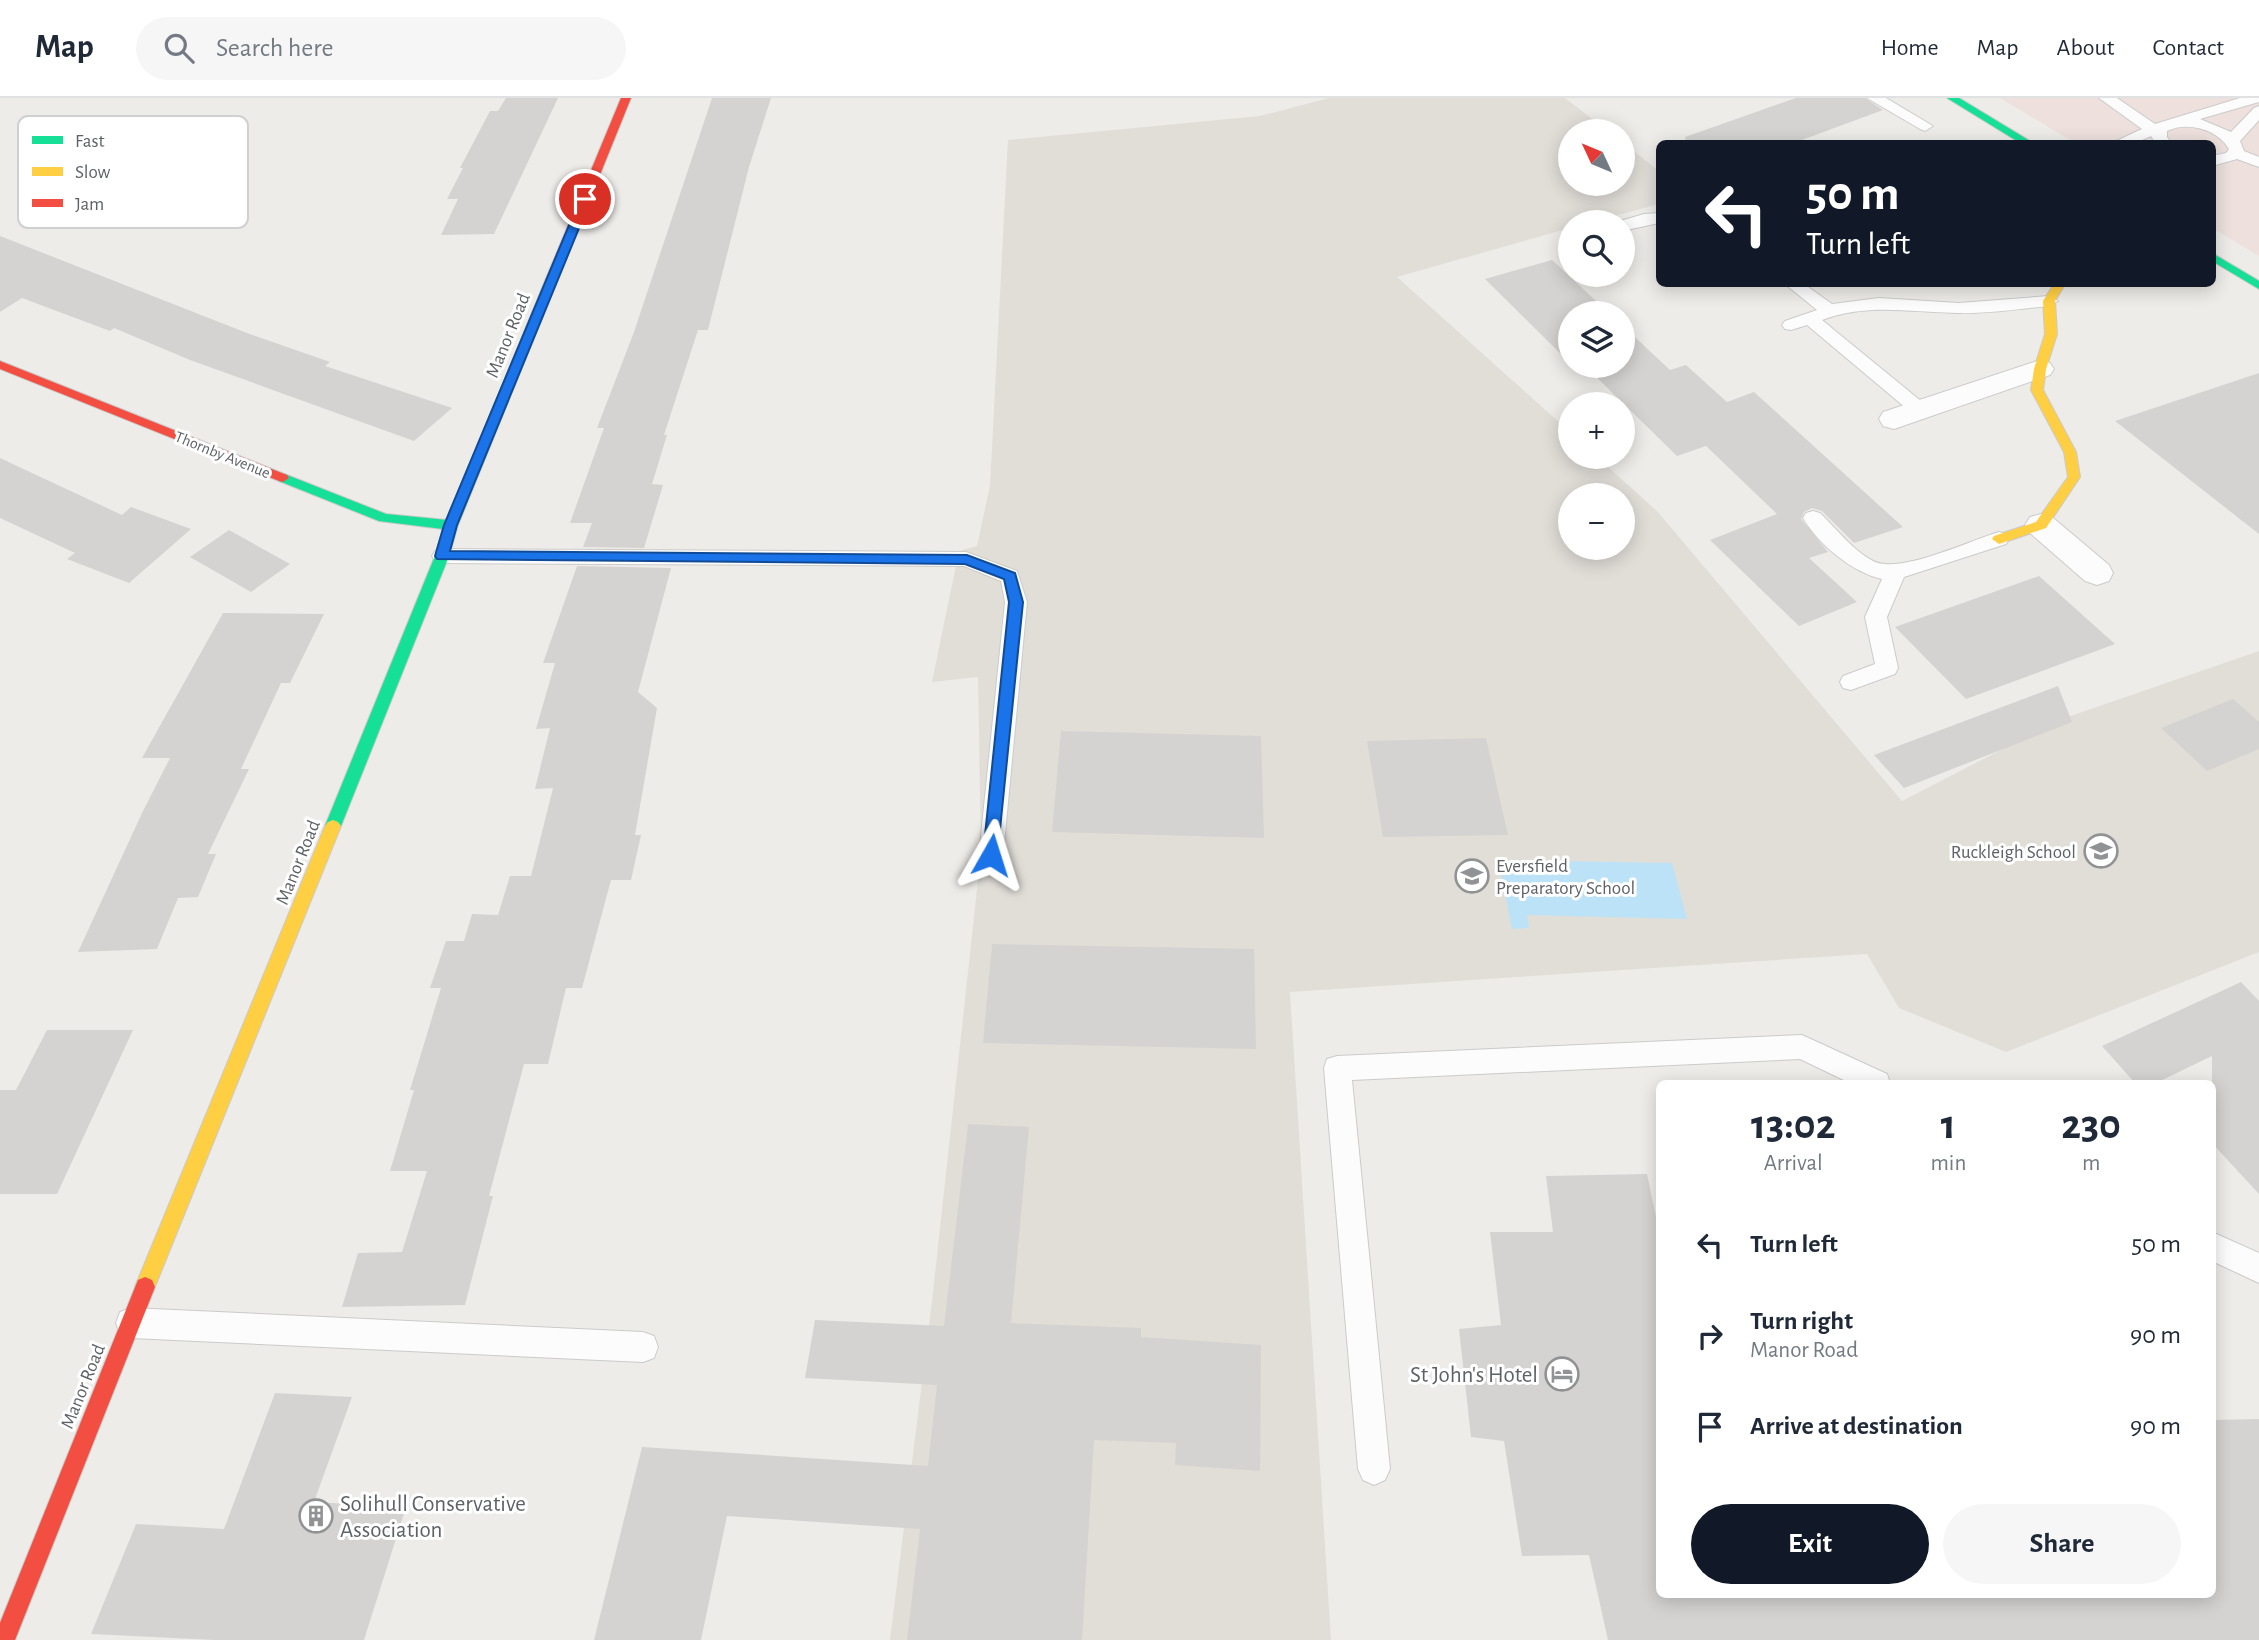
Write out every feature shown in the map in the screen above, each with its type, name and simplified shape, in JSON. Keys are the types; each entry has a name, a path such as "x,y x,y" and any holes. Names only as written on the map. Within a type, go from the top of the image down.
{"street":[{"name":"Manor Road","path":"4,1640 322,858 442,556 451,525 626,98"},
{"path":"1952,98 2023,140"},
{"path":"2216,259 2259,286"},
{"path":"1999,539 2041,525 2074,477 2070,452 2037,390 2040,369 2051,334 2049,301 2057,287"},
{"name":"Thornby Avenue","path":"0,365 384,518 451,525"},
{"path":"1907,414 2040,369"},
{"path":"2041,525 2097,573"}],"lane":[{"path":"1875,98 1925,127"},
{"path":"2107,98 2163,126 2203,125 2259,162"},
{"path":"2128,140 2163,126 2256,98"},
{"path":"2216,161 2225,160 2259,111"},
{"path":"2162,140 2159,133 2163,126"},
{"path":"1635,222 1656,218"},
{"path":"1797,287 1830,311"},
{"path":"1791,325 1843,306 1880,303 1959,308 2049,301"},
{"path":"1809,318 1907,414"},
{"path":"1814,518 1868,569 1895,573 1999,539"},
{"path":"442,556 967,559 1010,576 1016,602 991,855"},
{"path":"1851,682 1887,668 1877,617 1895,573"},
{"path":"1374,1469 1337,1068 1802,1047 1871,1080"},
{"path":"2216,1248 2259,1268"},
{"path":"131,1323 643,1348"}],"shaded area":[{"name":"Eversfield Preparatory School","path":"1329,98 1565,98 1592,119 1558,119 1558,196 1635,196 1635,152 1656,169 1656,205 1635,210 1558,210 1558,231 1397,277 1558,421 1558,469 1610,469 1626,483 1558,483 1558,560 1635,560 1635,491 1657,511 1902,801 2059,720 2259,651 2259,952 2006,1052 1899,1008 1867,954 1290,992 1331,1640 890,1640 932,1301 981,853 978,677 932,682 959,551 977,546 990,486 1008,140 1260,116"},
{"path":"2000,98 2259,98 2259,256 2216,230 2216,140 2070,140"}],"water":[{"path":"1498,860 1672,863 1687,919 1527,915 1529,928 1512,929"}],"building":[{"path":"506,98 558,98 494,234 441,235 458,199 447,199 463,168 460,168 490,111 498,111"},
{"path":"712,98 771,98 749,167 708,330 698,330 664,435 667,435 652,484 663,485 644,548 583,547 592,523 570,523 604,428 597,428 634,332"},
{"path":"1796,98 1865,98 1883,110 1802,140 1685,140 1685,137"},
{"path":"0,236 247,333 330,362 325,366 452,408 414,441 190,360 114,328 110,331 22,298 0,312"},
{"path":"1552,260 1558,266 1558,287 1581,287 1596,301 1558,301 1558,351 1485,279"},
{"path":"1635,337 1670,370 1686,365 1727,402 1754,392 1903,527 1854,543 1822,511 1812,508 1804,512 1801,519 1828,552 1809,558 1857,602 1799,626 1710,540 1777,514 1706,446 1677,456 1635,415 1635,392 1612,392 1597,378 1635,378"},
{"path":"2259,373 2259,534 2115,421"},
{"path":"0,458 122,515 131,507 191,529 129,583 67,559 75,553 0,518"},
{"path":"229,530 290,564 251,592 190,557"},
{"path":"577,566 671,568 638,692 657,708 635,835 641,835 631,880 611,880 582,988 566,988 548,1064 524,1064 489,1196 493,1196 465,1305 342,1307 358,1253 402,1252 427,1171 390,1171 414,1090 410,1090 441,988 430,988 446,941 464,941 472,914 498,915 510,876 531,876 553,788 535,789 550,728 536,729 555,663 543,663"},
{"path":"2039,576 2115,644 1966,699 1895,627"},
{"path":"223,613 324,614 290,683 281,683 241,769 249,769 208,854 216,854 198,897 178,898 157,949 78,952 170,758 142,758"},
{"path":"2058,686 2072,722 1904,788 1874,755"},
{"path":"2233,699 2259,722 2259,749 2207,771 2161,728"},
{"path":"1061,731 1261,736 1264,838 1052,832"},
{"path":"1486,738 1508,835 1383,837 1367,741"},
{"path":"992,944 1254,949 1256,1049 983,1043"},
{"path":"2241,982 2259,1001 2259,1194 2216,1147 2216,1080 2212,1080 2212,1056 2162,1080 2132,1080 2102,1046"},
{"path":"47,1030 133,1030 57,1194 0,1194 0,1090 16,1090"},
{"path":"968,1124 1029,1127 1011,1323 1141,1328 1141,1337 1261,1345 1260,1471 1175,1465 1176,1443 1094,1440 1082,1640 907,1640 920,1529 727,1516 701,1640 594,1640 642,1447 928,1466 937,1385 805,1378 815,1320 944,1326"},
{"name":"St John's Hotel","path":"1647,1174 1656,1217 1656,1598 2216,1598 2216,1420 2259,1419 2259,1640 1608,1640 1589,1555 1522,1556 1504,1441 1471,1437 1459,1329 1501,1325 1490,1232 1553,1232 1546,1176"},
{"name":"Solihull Conservative Association","path":"275,1393 352,1397 314,1502 406,1507 364,1640 215,1640 91,1634 136,1524 224,1529"}],"traffic: fast":[{"path":"1952,98 2023,140"},
{"path":"2216,259 2259,286"},
{"path":"333,826 442,556 451,525 551,281"},
{"path":"283,478 384,518 451,525"}],"traffic: slow":[{"path":"1999,539 2041,525 2074,477 2070,452 2037,390 2040,369 2051,334 2049,301 2057,287"},
{"path":"145,1287 333,826"}],"traffic: jam":[{"path":"551,281 626,98"},
{"path":"0,365 283,478"},
{"path":"4,1640 145,1287"}],"place":[{"name":"Ruckleigh School","path":"2101,851"},
{"name":"Eversfield Preparatory School","path":"1472,876"},
{"name":"St John's Hotel","path":"1562,1374"},
{"name":"Solihull Conservative Association","path":"316,1516"}],"route":[{"path":"585,199 451,525 442,556 967,559 1010,576 1016,602 991,855"}]}
